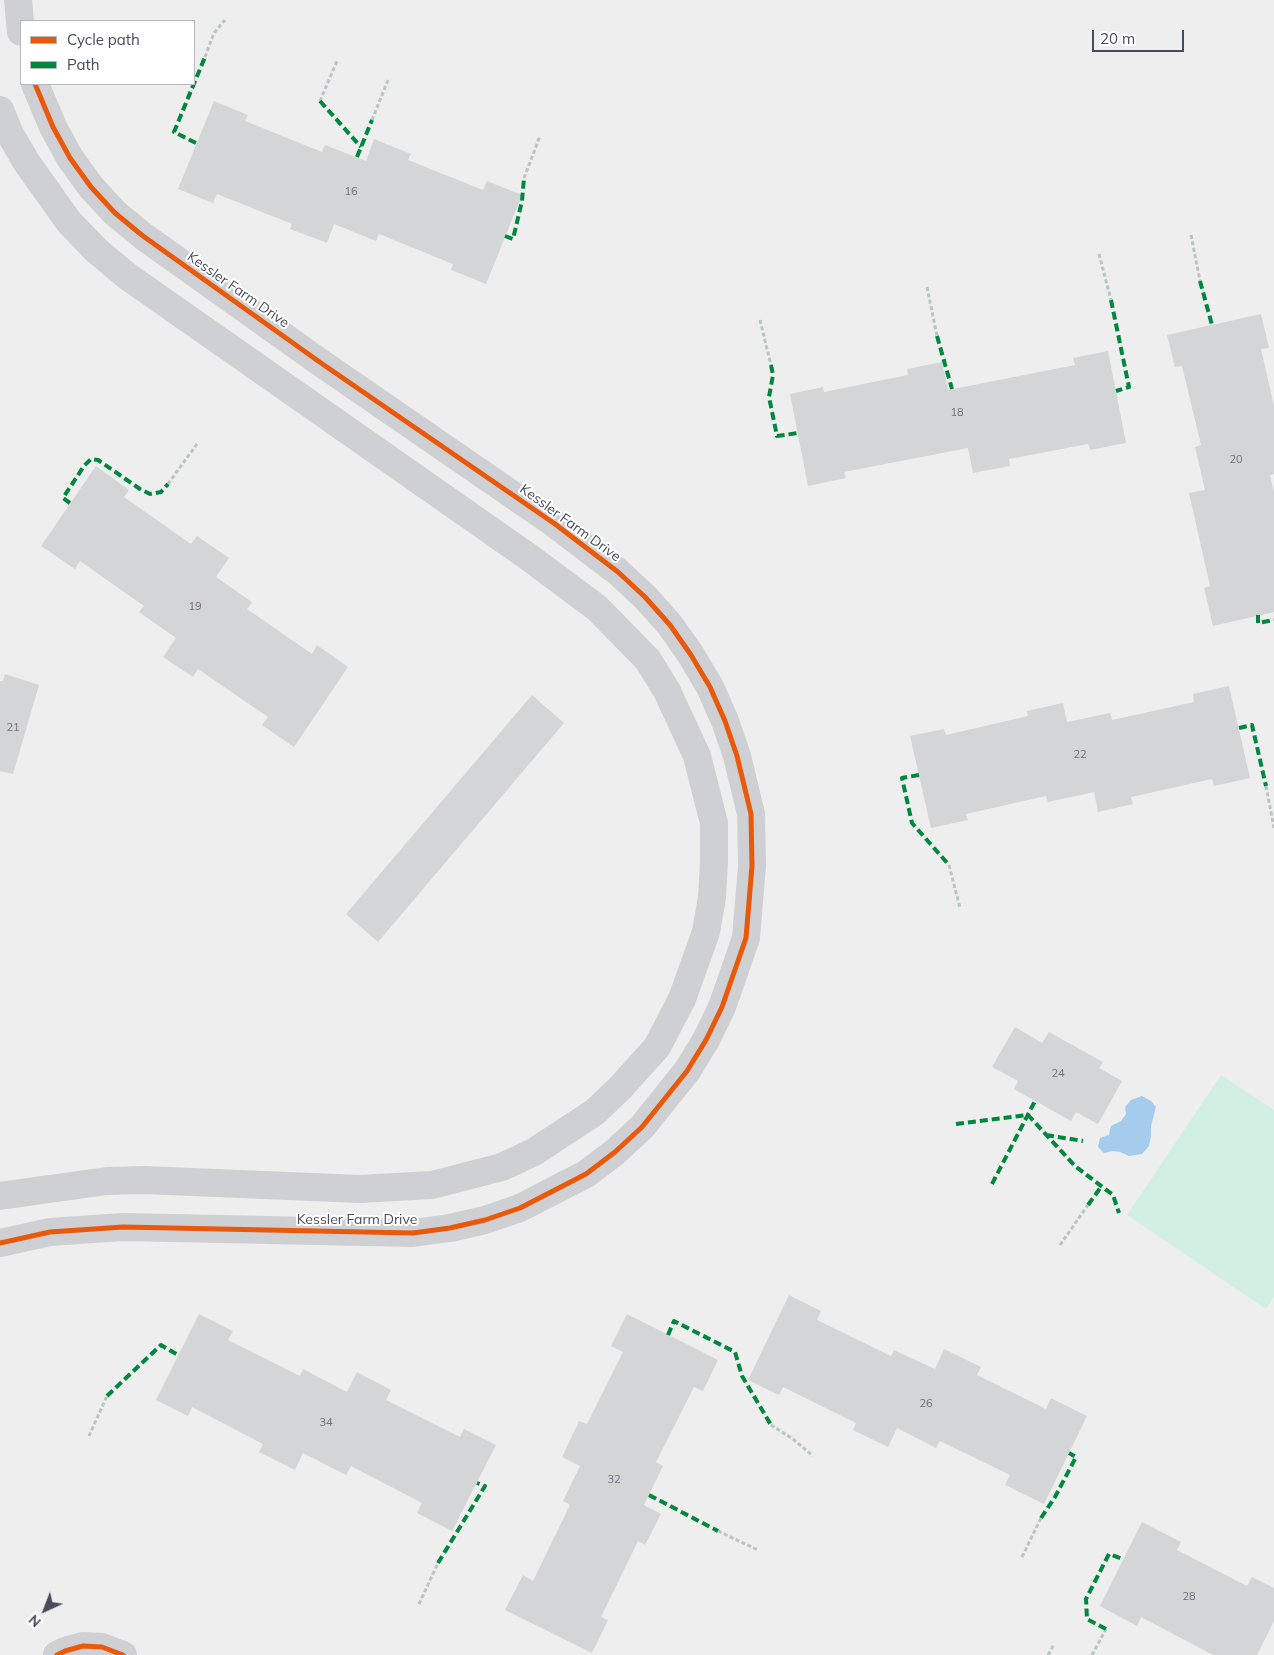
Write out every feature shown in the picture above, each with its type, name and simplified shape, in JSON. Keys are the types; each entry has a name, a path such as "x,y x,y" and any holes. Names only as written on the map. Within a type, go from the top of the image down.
{"street":[{"path":"18,0 20,21"},
{"name":"Kessler Farm Drive","path":"0,1244 50,1232 123,1227 413,1233 450,1228 485,1220 520,1208 586,1174 615,1152 642,1127 687,1071 706,1040 722,1007 746,938 752,866 751,814 737,756 725,721 710,687 691,655 670,625 645,597 618,572 556,524 321,362 143,236 115,212 91,187 80,172 53,127 35,85"},
{"path":"0,110 10,134 31,170 69,222 96,250 127,276 530,558 597,608 648,660 667,690 697,756 714,823 712,897 706,932 682,999 656,1047 621,1087 594,1112 534,1152 502,1168 432,1185 360,1188 144,1180 107,1181 0,1196"},
{"path":"57,1655 65,1650 83,1646 102,1647 123,1655"}],"path":[{"path":"205,57 214,34 225,20"},
{"path":"320,101 337,61"},
{"path":"372,120 388,80"},
{"path":"524,178 540,136"},
{"path":"1192,235 1200,281"},
{"path":"1098,254 1111,300"},
{"path":"927,287 938,336"},
{"path":"760,320 771,365"},
{"path":"168,484 197,444"},
{"path":"1266,786 1274,828"},
{"path":"949,865 960,908"},
{"path":"1060,1245 1088,1205"},
{"path":"88,1436 107,1396"},
{"path":"771,1425 793,1439 813,1456"},
{"path":"1022,1558 1041,1518"},
{"path":"718,1531 758,1550"},
{"path":"418,1604 438,1563"},
{"path":"1092,1655 1106,1629"},
{"path":"1048,1655 1054,1644"}],"green space":[{"path":"1221,1075 1274,1110 1274,1297 1266,1309 1127,1215"}],"water":[{"path":"1142,1096 1151,1101 1156,1107 1151,1126 1149,1146 1142,1154 1129,1156 1113,1151 1104,1153 1098,1147 1100,1138 1109,1135 1111,1126 1121,1121 1126,1114 1125,1107 1131,1100"}],"building":[{"path":"214,101 248,115 245,121 322,152 325,145 366,161 374,139 411,154 408,160 483,190 487,181 522,195 486,284 451,270 453,264 379,234 376,241 334,224 327,243 290,229 292,224 217,194 213,203 178,189"},
{"path":"1261,314 1269,348 1261,349 1274,406 1274,474 1270,475 1274,492 1274,612 1213,626 1204,588 1210,586 1189,493 1205,490 1195,447 1201,445 1182,366 1175,367 1167,335"},
{"path":"1108,351 1126,443 1090,450 1088,444 1009,459 1010,466 973,473 968,448 844,472 846,478 808,486 790,394 823,387 824,392 908,375 907,369 942,362 948,390 1075,365 1073,358"},
{"path":"96,466 129,490 124,497 191,544 197,536 229,558 216,577 252,602 247,609 312,654 317,645 348,667 294,747 262,725 268,717 198,669 193,677 163,657 176,638 139,612 144,606 80,561 75,569 41,546"},
{"path":"5,674 39,685 13,774 0,771 0,681 3,681"},
{"path":"1229,686 1250,778 1214,786 1212,779 1131,797 1133,804 1098,812 1094,792 1048,802 1046,796 966,814 968,820 931,828 910,736 944,729 946,735 1028,716 1027,711 1063,703 1067,722 1110,713 1112,720 1194,702 1193,694"},
{"path":"532,695 564,723 378,942 346,914"},
{"path":"1015,1027 1042,1043 1049,1032 1103,1062 1099,1068 1122,1081 1098,1124 1076,1112 1071,1121 1014,1089 1018,1081 992,1067"},
{"path":"789,1295 821,1311 817,1320 891,1356 894,1350 935,1369 944,1349 981,1367 977,1375 1046,1409 1051,1398 1087,1416 1044,1504 1005,1485 1010,1475 940,1441 936,1448 897,1428 888,1447 853,1430 856,1423 783,1387 779,1395 748,1380"},
{"path":"199,1314 233,1331 228,1340 300,1376 303,1369 347,1392 357,1372 391,1390 386,1400 460,1437 464,1429 496,1445 452,1531 417,1513 422,1503 351,1466 346,1475 303,1453 295,1470 259,1452 263,1444 192,1407 188,1416 156,1400"},
{"path":"627,1314 718,1360 703,1391 694,1387 656,1462 663,1466 644,1505 661,1514 645,1545 638,1541 601,1617 608,1620 592,1653 505,1610 523,1575 533,1581 570,1505 563,1501 580,1466 562,1457 579,1421 587,1424 623,1352 611,1346"},
{"path":"1142,1522 1181,1542 1177,1550 1247,1586 1252,1577 1274,1588 1274,1621 1257,1655 1213,1655 1141,1617 1137,1626 1100,1606"}],"marked path":[{"path":"195,81 205,57"},
{"path":"193,85 174,132 196,143"},
{"path":"320,101 361,147"},
{"path":"357,157 372,120"},
{"path":"505,236 513,239 522,201 524,178"},
{"path":"1200,281 1212,325"},
{"path":"1111,300 1129,387 1116,391"},
{"path":"937,336 952,389"},
{"path":"771,365 773,375 769,397 777,436 798,433"},
{"path":"70,503 63,498 84,466 91,459 98,460 150,494 161,492 168,484"},
{"path":"1258,615 1258,623 1274,620"},
{"path":"1239,728 1252,725 1266,786"},
{"path":"919,775 902,778 912,823 949,865"},
{"path":"992,1184 1035,1101"},
{"path":"956,1124 1028,1115 1075,1166 1113,1195 1119,1213"},
{"path":"1046,1135 1083,1141"},
{"path":"1088,1205 1101,1187"},
{"path":"668,1335 674,1321 735,1352 742,1376 771,1425"},
{"path":"107,1396 161,1345 178,1355"},
{"path":"1041,1518 1055,1497 1076,1457 1069,1453"},
{"path":"438,1563 485,1486 477,1483"},
{"path":"649,1495 718,1531"},
{"path":"1106,1629 1087,1619 1086,1599 1109,1554 1123,1559"}],"cycle path":[{"path":"0,1243 50,1232 123,1227 413,1233 450,1228 485,1220 520,1208 586,1174 615,1152 642,1127 687,1071 706,1040 722,1007 746,938 752,866 751,814 737,756 725,721 710,687 691,655 670,625 645,597 618,572 555,524 321,363 143,236 115,213 91,187 70,158 53,127 35,85"},
{"path":"57,1655 83,1646 102,1647 123,1655"}]}
